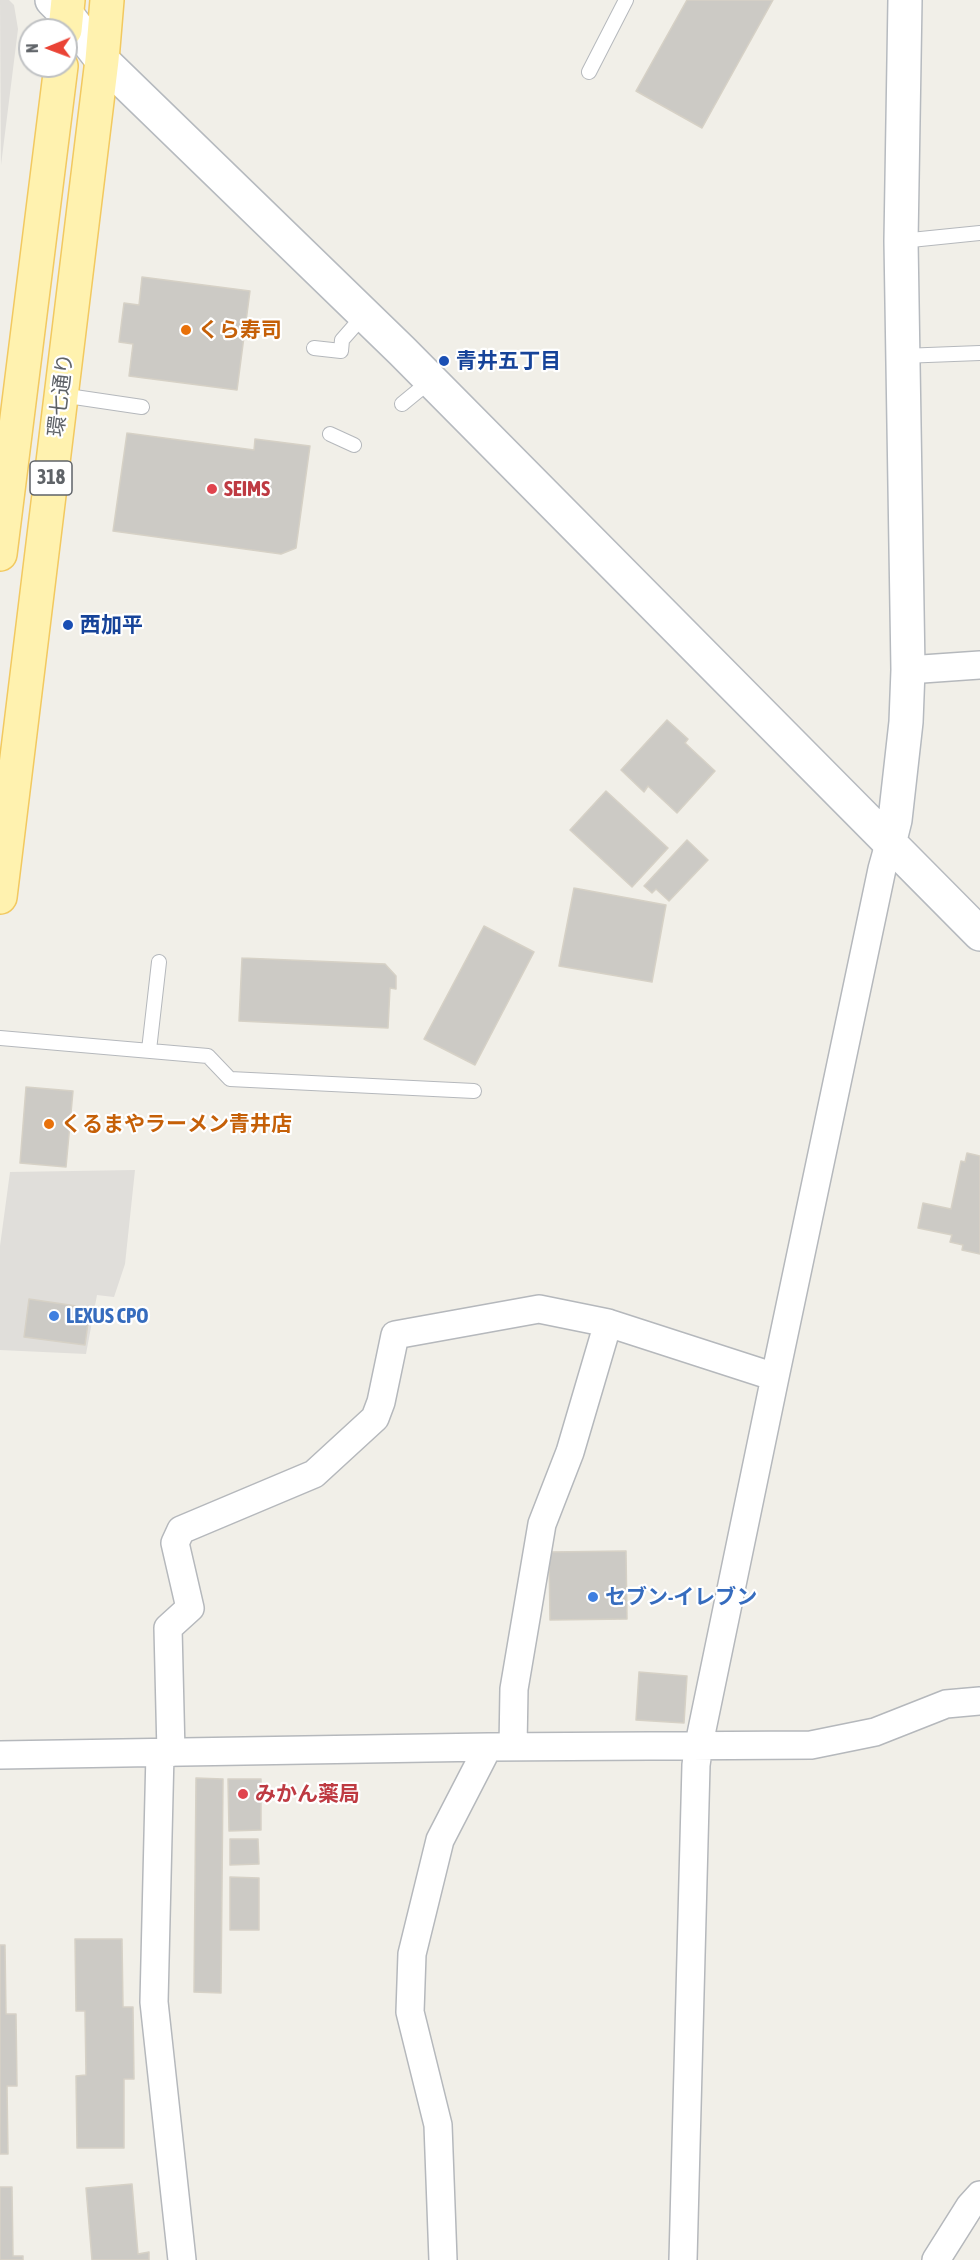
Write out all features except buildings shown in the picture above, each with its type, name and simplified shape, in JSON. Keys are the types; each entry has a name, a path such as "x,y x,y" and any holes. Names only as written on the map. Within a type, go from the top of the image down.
{"main road":[{"name":"環七通り","path":"0,897 102,60 107,0"},
{"name":"環七通り","path":"0,554 5,475 59,78"}],"street":[{"path":"683,2260 696,1765 699,1744 882,869 895,820 906,722 908,670 901,241 905,0"},
{"path":"63,11 102,60 364,315 980,934"},
{"path":"908,670 980,665"},
{"path":"182,2260 154,2002 166,1753 168,1628 190,1608 175,1543 181,1530 314,1474 375,1418 381,1402 396,1335 539,1309 608,1323 775,1377"},
{"path":"443,2260 438,2125 410,2012 412,1954 440,1840 500,1747 514,1689 542,1524 570,1452 608,1323"},
{"path":"0,1755 699,1744 811,1745 875,1732 946,1704 980,1701"},
{"path":"936,2260 970,2206 980,2195"}],"lane":[{"path":"589,72 626,0"},
{"path":"901,241 980,233"},
{"path":"314,348 341,351 342,340 364,315"},
{"path":"902,356 980,353"},
{"path":"402,404 430,381"},
{"path":"61,395 142,407"},
{"path":"330,434 354,445"},
{"path":"149,1050 159,962"},
{"path":"0,1038 208,1056 230,1079 474,1091"}],"shaded area":[{"path":"0,0 9,0 14,5 18,29 1,165"},
{"path":"135,1170 125,1264 114,1297 97,1295 86,1354 0,1350 0,1246 10,1172"}],"place":[{"name":"くら寿司","path":"186,330"},
{"name":"青井五丁目","path":"444,361"},
{"name":"SEIMS","path":"212,489"},
{"name":"西加平","path":"68,625"},
{"name":"くるまやラーメン青井店","path":"49,1124"},
{"name":"LEXUS CPO","path":"54,1316"},
{"name":"セブン-イレブン","path":"593,1597"},
{"name":"みかん薬局","path":"243,1794"}]}
